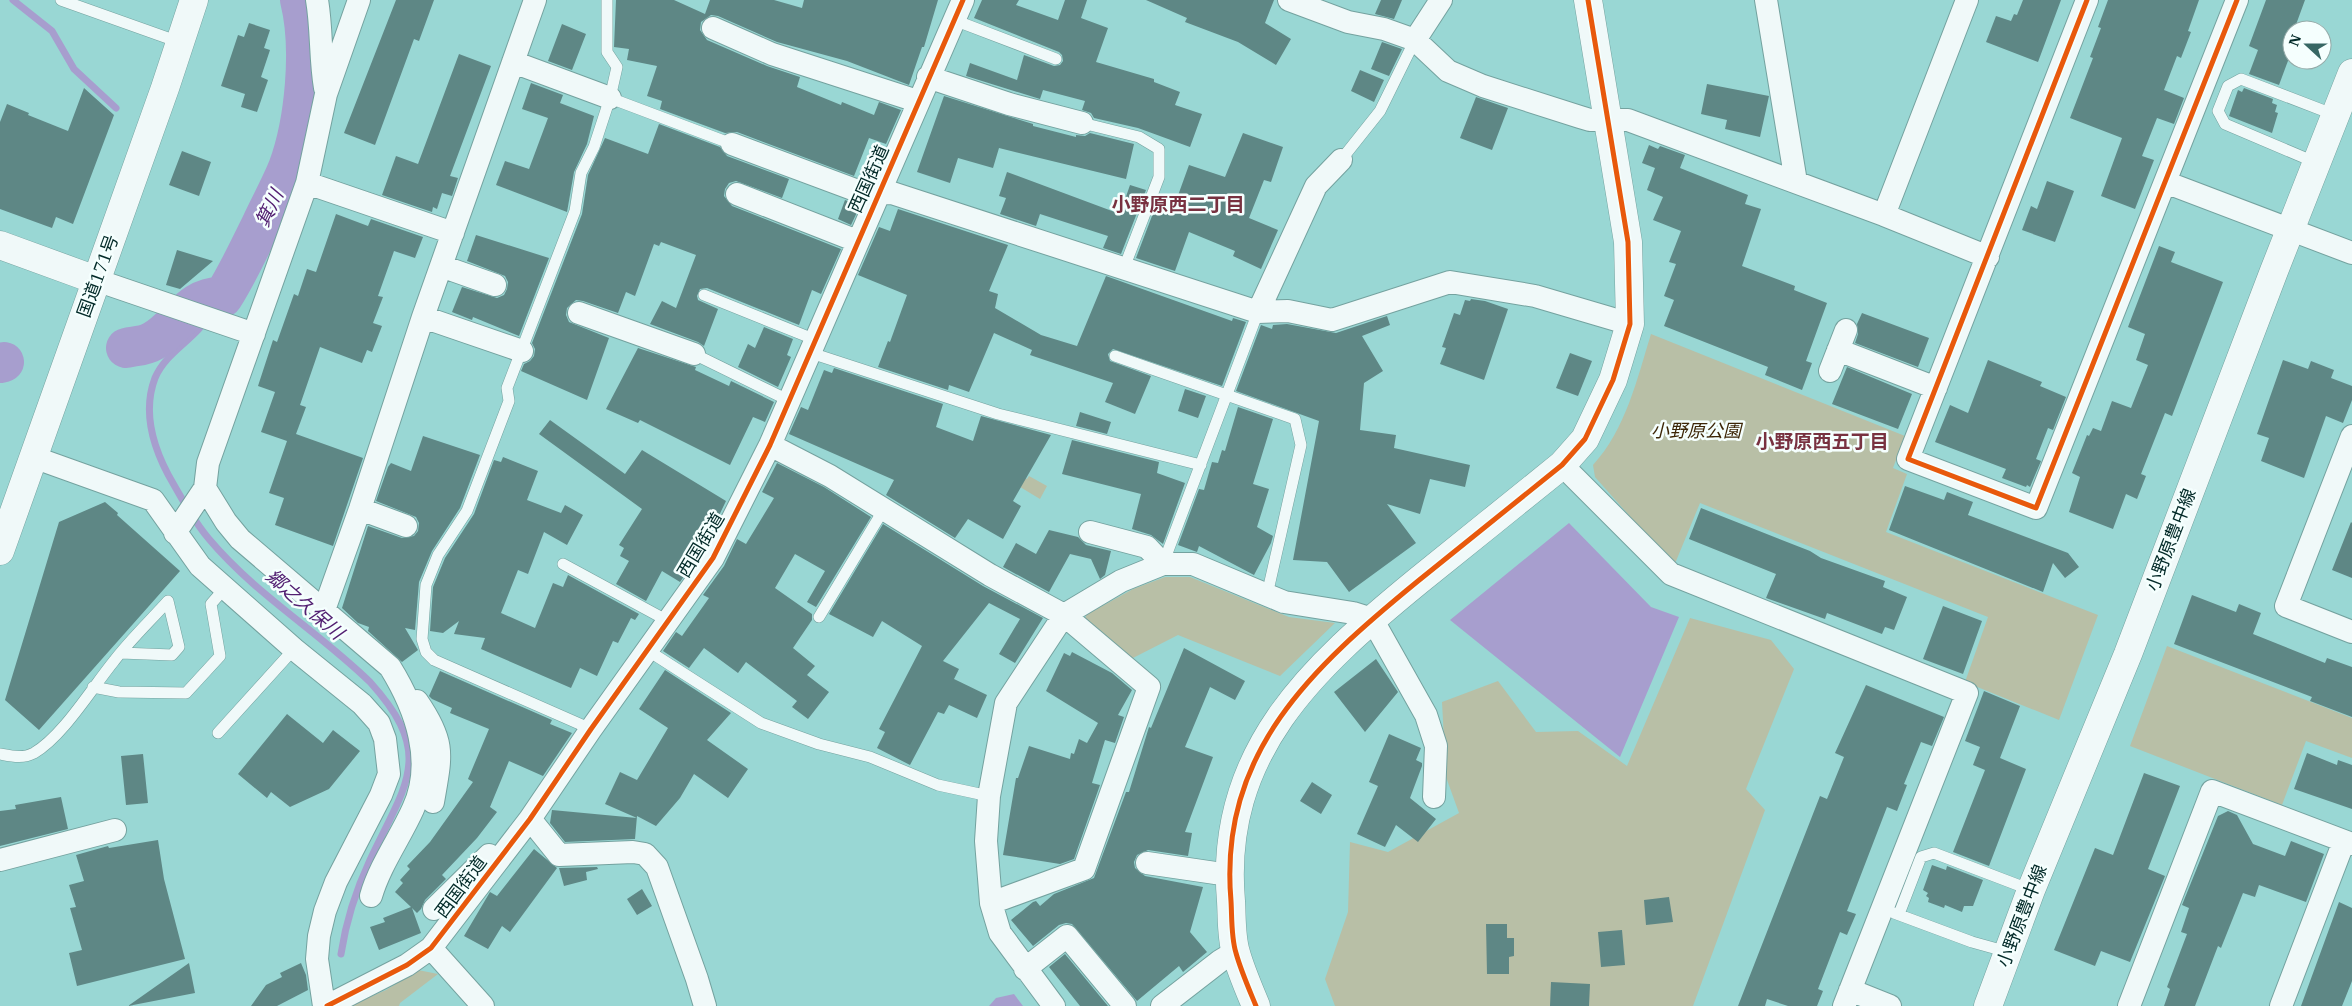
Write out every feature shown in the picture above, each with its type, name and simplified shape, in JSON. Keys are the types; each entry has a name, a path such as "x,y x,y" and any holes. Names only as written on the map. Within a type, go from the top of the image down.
{"main road":[{"name":"国道171号","path":"0,551 165,88 194,0"},
{"path":"1256,1006 1235,952 1229,874 1233,829 1246,780 1272,728 1306,682 1372,619 1562,465 1585,439 1612,380 1630,324 1628,242 1588,0"},
{"name":"小野原豊中線","path":"1988,1006 2031,890 2128,654 2352,73"},
{"path":"0,245 96,280"}],"street":[{"path":"317,0 321,33 322,68 326,94"},
{"path":"178,529 201,493 208,463 307,183 326,94 359,0"},
{"path":"324,610 360,509 423,317 535,0"},
{"path":"1289,0 1348,22 1384,29 1416,40 1448,71 1483,86 1580,117 1628,120 1884,215 1988,257"},
{"path":"1416,40 1441,0"},
{"path":"1766,0 1796,182"},
{"path":"1884,215 1967,0"},
{"path":"2087,0 1908,459 2036,508 2237,0"},
{"name":"西国街道","path":"325,1006 407,965 431,948 525,826 591,729 713,558 790,401 917,101 958,10"},
{"path":"712,28 772,54 917,101"},
{"path":"513,62 610,98"},
{"path":"928,77 1009,104 1082,123"},
{"path":"732,144 866,194 892,193 1258,312 1288,311 1332,320 1450,282 1535,296 1630,324"},
{"path":"1258,312 1316,186 1341,160"},
{"path":"2166,182 2352,254"},
{"path":"307,183 453,232"},
{"path":"737,194 857,241"},
{"path":"441,266 495,285"},
{"path":"96,280 254,334"},
{"path":"578,313 694,354"},
{"path":"423,317 522,351"},
{"path":"1830,371 1842,340 1936,388"},
{"path":"2352,436 2286,606 2352,632"},
{"path":"770,445 830,476 990,575 1064,615 1149,687 1084,869 991,903"},
{"path":"33,457 153,500 178,529 200,566 374,717 385,738 389,774 336,882 325,911 319,936 318,959 325,1006"},
{"path":"1562,465 1671,574 1967,694 1890,911 1847,998 1890,1006"},
{"path":"201,493 240,539 387,664 402,688 409,690 437,734 440,746 440,760 433,802 420,787 414,808 378,877 371,896"},
{"path":"360,509 406,526"},
{"path":"1090,532 1148,547 1163,564"},
{"path":"1054,1006 1000,933 991,903 986,841 989,796 1006,703 1064,615 1121,581 1163,564 1193,564 1284,602 1353,613 1372,619 1426,715 1436,746 1434,797"},
{"path":"2129,1006 2212,791 2348,843 2281,1006"},
{"path":"434,909 501,844 525,826 560,855 633,852 645,854 657,867 697,979 704,1006"},
{"path":"0,860 115,830"},
{"path":"1147,863 1229,874"},
{"path":"1025,969 1067,936 1125,1006"},
{"path":"431,948 483,1006"},
{"path":"1162,1006 1220,961 1235,952"}],"lane":[{"path":"61,0 179,42"},
{"path":"591,729 434,660 426,652 422,643 425,593 429,575 438,556 467,511 509,401 507,388 575,211 581,173 594,148 610,98 617,66 606,52 607,0"},
{"path":"958,10 1056,59"},
{"path":"1341,160 1380,111 1416,40"},
{"path":"2317,163 2224,124 2218,111 2228,86 2241,79 2335,115"},
{"path":"610,98 732,144"},
{"path":"1082,123 1139,138 1159,149 1159,178 1124,268"},
{"path":"704,295 813,347 998,414 1200,465"},
{"path":"1163,564 1258,312"},
{"path":"694,354 790,401"},
{"path":"1115,356 1294,419 1301,445 1267,595"},
{"path":"819,616 884,508"},
{"path":"563,564 668,621"},
{"path":"93,687 119,692 186,693 220,656 211,604 224,588"},
{"path":"0,754 23,757 32,754 47,742 69,718 121,653 168,601 179,646 172,655 121,653"},
{"path":"218,733 294,649"},
{"path":"647,650 760,723 819,744 870,757 938,785 989,796"},
{"path":"2008,952 1972,942 1890,911 1920,857 1934,853 2031,890"}],"green space":[{"name":"小野原公園","path":"1651,334 1905,436 1893,468 1907,474 1886,532 2098,615 2059,720 1965,682 1988,617 1700,503 1674,566 1595,477 1593,465 1614,436 1622,420"},
{"path":"1010,469 1027,479 1029,476 1047,486 1040,499 1005,478"},
{"path":"1165,577 1190,577 1289,617 1335,623 1280,676 1178,635 1131,659 1085,624 1086,615 1133,589"},
{"path":"1690,618 1771,640 1794,669 1746,789 1765,810 1693,1006 1335,1006 1325,979 1348,912 1350,842 1388,852 1459,813 1446,777 1442,702 1498,681 1536,732 1578,731 1627,766"},
{"path":"2167,646 2352,718 2352,758 2306,741 2282,805 2130,746"},
{"path":"418,970 438,974 400,1003 399,1006 349,1006 386,990"}],"shaded area":[{"path":"1569,523 1651,607 1679,617 1620,757 1450,620"},
{"path":"1014,994 1023,1006 989,1006 996,998"}],"building":[{"path":"396,0 434,0 419,41 414,39 375,145 344,133"},
{"path":"616,0 674,0 705,14 710,0 774,0 802,8 804,0 938,0 924,47 922,47 909,85 847,61 777,42 718,16 711,15 701,22 700,30 707,40 767,66 800,77 797,87 841,105 842,102 874,115 879,102 901,110 886,144 869,138 854,176 737,132 725,133 660,109 662,101 647,96 657,66 627,60 629,49 614,47"},
{"path":"982,0 1019,0 1016,5 1058,20 1065,0 1087,0 1081,18 1108,28 1096,62 1154,79 1154,82 1180,92 1175,105 1202,114 1190,147 1138,128 1094,118 1091,113 1082,110 1085,101 1043,90 1040,99 966,76 970,63 1017,80 1024,55 1054,66 1060,65 1063,61 1062,55 1059,52 974,18"},
{"path":"1146,0 1274,0 1265,23 1291,39 1276,65 1238,42 1185,22 1187,18"},
{"path":"1381,0 1402,0 1394,19 1375,14"},
{"path":"2023,0 2061,0 2038,62 1986,42 1996,16 2011,21 2014,14 2017,15"},
{"path":"2108,0 2199,0 2188,31 2191,32 2181,58 2177,56 2164,90 2184,98 2174,124 2157,118 2142,156 2154,160 2135,209 2101,196 2122,138 2070,118 2093,58 2090,57 2101,28 2098,27"},
{"path":"2266,0 2305,0 2298,20 2282,20 2282,70 2285,70 2279,85 2249,74 2258,50 2249,46"},
{"path":"249,23 270,30 264,48 270,50 261,77 268,80 257,112 241,107 245,94 221,86 238,35 244,37"},
{"path":"562,24 586,34 572,70 548,61"},
{"path":"1382,42 1402,49 1389,76 1371,69"},
{"path":"459,54 491,66 450,176 458,178 452,196 442,193 437,209 433,207 432,212 382,195 396,156 418,164"},
{"path":"1360,70 1384,80 1374,102 1351,91"},
{"path":"531,83 563,95 560,103 594,116 587,144 574,172 567,212 496,185 505,161 529,169 548,118 522,109"},
{"path":"1707,84 1769,96 1760,137 1725,129 1727,120 1701,114"},
{"path":"84,88 114,115 73,224 56,217 52,228 0,209 0,122 7,104 29,113 28,115 68,131"},
{"path":"2244,88 2273,99 2272,103 2277,105 2275,112 2278,113 2272,133 2229,116 2238,90 2242,92"},
{"path":"944,96 1033,124 1033,126 1076,137 1076,135 1085,136 1090,133 1134,144 1126,179 999,148 993,168 958,158 950,183 917,172"},
{"path":"1476,97 1508,108 1492,150 1460,138"},
{"path":"659,124 720,147 727,156 789,179 782,198 736,181 729,183 725,189 724,196 732,206 841,249 821,294 812,290 799,325 707,288 700,289 697,296 698,300 718,309 704,346 650,324 662,301 676,308 696,255 661,242 659,246 654,244 635,296 626,292 618,313 576,300 567,308 566,315 569,322 609,338 587,400 521,371 524,364 534,356 535,349 532,343 582,214 588,175 605,138 648,154"},
{"path":"1243,133 1283,147 1271,182 1264,180 1249,218 1278,230 1261,269 1233,256 1235,251 1189,232 1175,271 1136,258 1160,195 1176,201 1189,165 1225,177"},
{"path":"1649,145 1658,149 1660,146 1685,155 1680,168 1748,195 1745,204 1761,209 1742,266 1795,286 1794,290 1827,303 1806,361 1812,363 1802,390 1765,375 1768,367 1664,326 1674,300 1664,296 1676,264 1669,262 1681,231 1653,220 1663,197 1647,190 1655,168 1642,163"},
{"path":"182,151 211,162 199,196 169,185"},
{"path":"1007,172 1120,214 1130,185 1146,190 1121,254 1103,248 1108,236 1040,214 1036,226 1000,214 1006,198 999,196"},
{"path":"2047,181 2074,191 2055,242 2022,230 2031,206 2037,209"},
{"path":"845,200 860,206 851,225 838,219"},
{"path":"898,209 1008,245 989,291 998,294 995,308 1041,335 1077,346 1106,276 1232,321 1233,318 1246,322 1222,386 1113,349 1108,354 1110,361 1151,376 1135,414 1105,402 1113,383 1030,355 1032,350 994,333 969,392 949,385 948,390 878,367 888,341 890,342 907,295 858,275 879,227 890,231"},
{"path":"336,214 368,226 371,219 423,237 415,258 394,251 378,296 383,297 373,323 382,326 372,352 367,350 362,363 320,347 300,405 306,407 296,434 363,458 333,546 275,525 284,498 269,493 287,441 261,432 275,392 258,386 273,340 277,342 294,294 298,296 307,269 316,272"},
{"path":"476,235 549,258 519,336 473,317 472,320 452,312 462,287 497,298 504,295 507,289 508,282 505,276 467,261"},
{"path":"2159,246 2175,252 2171,262 2223,282 2172,416 2165,413 2141,474 2146,476 2137,499 2126,494 2113,529 2069,512 2080,477 2072,473 2087,435 2089,436 2093,428 2101,431 2112,401 2131,408 2148,365 2136,360 2145,334 2128,327"},
{"path":"177,250 213,261 180,289 166,285"},
{"path":"1471,299 1485,301 1508,309 1484,380 1440,364 1446,348 1442,347 1454,313 1460,315 1465,300 1470,301"},
{"path":"1862,313 1929,338 1918,367 1855,343 1858,334 1857,324"},
{"path":"1387,316 1390,325 1362,336 1383,371 1364,383 1360,430 1396,435 1394,448 1470,465 1465,487 1430,479 1420,514 1387,504 1416,543 1349,592 1327,562 1293,560 1319,421 1236,391 1261,325 1272,329 1273,325 1287,324 1336,333"},
{"path":"764,327 793,339 787,355 791,357 778,387 738,367 748,344 755,348"},
{"path":"638,348 696,367 695,370 729,386 731,381 774,402 765,422 753,417 730,465 640,420 638,423 606,409"},
{"path":"1570,353 1592,361 1578,396 1556,388"},
{"path":"1988,360 2042,382 2040,386 2066,397 2053,430 2048,428 2036,459 2041,461 2030,487 2002,478 2006,469 1935,442 1950,405 1968,413"},
{"path":"2283,360 2308,369 2311,361 2334,370 2331,378 2352,386 2352,400 2343,423 2326,416 2304,478 2261,461 2269,438 2257,434"},
{"path":"1847,367 1912,394 1898,429 1832,404"},
{"path":"834,368 943,404 936,427 973,441 981,416 1051,435 1013,501 1021,506 1003,539 968,519 955,538 886,495 894,480 789,434 801,407 808,410 824,370 832,373"},
{"path":"1185,389 1206,396 1198,418 1178,411"},
{"path":"1238,407 1273,419 1253,484 1269,489 1257,527 1273,536 1254,575 1199,546 1197,552 1178,545 1199,489 1204,490 1212,462 1218,463 1222,450 1225,451"},
{"path":"1080,412 1111,422 1107,434 1076,426"},
{"path":"550,420 625,474 642,450 726,501 702,551 680,582 662,571 646,601 616,584 629,561 620,556 624,548 619,545 642,509 539,434"},
{"path":"423,436 480,455 460,508 432,551 419,582 415,630 405,628 418,650 402,662 368,631 369,627 358,623 342,608 368,526 402,538 414,536 418,531 419,523 416,517 376,501 391,463 411,471"},
{"path":"1072,440 1159,462 1157,473 1185,483 1163,544 1151,535 1132,529 1141,494 1062,474"},
{"path":"503,457 538,471 527,500 561,513 565,505 583,515 567,545 544,532 528,574 518,570 501,613 535,628 553,583 563,587 568,575 639,614 635,620 631,618 618,643 613,641 597,676 580,668 571,688 481,649 485,638 454,634 459,621 443,633 430,631 433,587 445,558 474,514 494,460 501,462"},
{"path":"777,463 824,487 871,517 816,607 807,602 825,571 795,554 775,588 812,614 812,620 793,648 815,666 807,675 829,692 808,719 792,707 797,701 746,662 738,673 704,648 689,668 663,651 676,632 682,636 709,598 703,595 724,566 737,539 746,544 774,498 762,492"},
{"path":"1905,486 1944,500 1947,492 1973,502 1968,515 2068,553 2079,567 2065,578 2053,563 2043,592 1889,530"},
{"path":"105,502 180,571 39,730 5,700 59,522"},
{"path":"1701,508 1810,551 1821,558 1885,581 1883,587 1907,597 1894,630 1885,627 1882,634 1827,613 1825,619 1766,598 1776,574 1689,539"},
{"path":"2352,523 2352,578 2332,570"},
{"path":"883,524 983,586 1043,618 1015,663 999,654 1020,619 989,603 943,661 959,669 954,679 987,695 977,718 949,705 944,714 938,712 910,765 877,748 885,732 879,729 922,646 882,621 873,637 829,614"},
{"path":"1049,530 1078,537 1086,545 1111,551 1105,575 1100,579 1091,559 1070,554 1049,592 1003,567 1016,543 1036,554"},
{"path":"2192,595 2236,612 2239,604 2261,613 2253,634 2325,663 2327,658 2352,667 2352,717 2310,701 2312,697 2174,644"},
{"path":"1943,606 1982,621 1963,674 1923,659"},
{"path":"1184,648 1245,681 1235,700 1210,687 1185,747 1213,757 1185,832 1192,833 1188,856 1148,850 1137,855 1134,862 1135,868 1145,876 1203,887 1190,932 1207,952 1183,972 1179,966 1137,1001 1072,924 1059,925 1033,946 1011,920 1033,902 1036,901 1040,906 1054,894 1094,878 1126,792 1129,792 1149,727 1151,728"},
{"path":"1072,652 1112,673 1132,690 1118,715 1124,717 1115,743 1105,740 1092,783 1100,785 1074,859 1060,864 1003,855 1016,778 1018,778 1029,746 1070,759 1071,753 1074,754 1079,739 1087,743 1098,723 1046,691 1064,653 1070,656"},
{"path":"1376,659 1398,692 1365,732 1334,692"},
{"path":"665,670 731,713 707,740 748,769 728,798 694,774 680,798 656,826 637,816 637,818 605,804 620,772 637,780 668,728 639,709"},
{"path":"440,671 552,720 550,724 572,733 543,776 509,761 490,807 497,812 477,838 442,875 446,879 425,900 421,909 417,913 412,908 421,933 379,950 370,927 385,922 383,918 411,907 395,892 403,883 400,880 410,869 407,866 430,842 473,782 468,779 489,729 450,713 452,708 429,696"},
{"path":"1866,685 1944,717 1932,746 1921,742 1904,784 1907,785 1897,811 1887,807 1847,911 1856,914 1847,935 1840,932 1818,989 1823,991 1817,1006 1788,1006 1767,999 1765,1006 1738,1006 1820,796 1827,799 1844,757 1835,753"},
{"path":"1984,691 2020,706 2000,758 2026,769 1989,866 1953,852 1985,770 1973,765 1980,747 1965,741"},
{"path":"287,714 323,743 333,730 360,751 329,789 290,807 271,792 267,798 238,774"},
{"path":"1389,734 1421,748 1416,760 1422,763 1422,766 1410,798 1436,819 1418,842 1396,825 1385,847 1357,834 1378,786 1369,782"},
{"path":"2307,753 2337,765 2338,760 2352,765 2352,809 2294,789"},
{"path":"143,754 148,803 126,805 121,756"},
{"path":"2144,773 2180,786 2148,869 2165,876 2130,962 2101,951 2095,966 2054,950 2095,848 2113,855"},
{"path":"1312,782 1332,795 1321,814 1300,801"},
{"path":"61,797 68,829 0,846 0,811 16,809 15,805"},
{"path":"552,810 637,818 635,839 565,842 550,823"},
{"path":"2228,811 2237,815 2253,844 2285,856 2291,841 2324,854 2306,902 2259,885 2255,897 2243,893 2221,948 2218,946 2195,1006 2164,1006 2170,989 2167,987 2187,934 2181,932 2189,908 2182,905 2218,816"},
{"path":"158,840 164,879 185,959 77,986 69,953 82,950 70,908 76,907 69,885 84,881 76,855 108,846 109,848"},
{"path":"534,849 557,868 510,932 502,926 488,949 464,936 490,892 497,896"},
{"path":"1932,865 1946,870 1947,866 1983,880 1973,906 1964,906 1962,912 1945,905 1944,908 1928,902 1929,898 1926,896 1928,893 1923,890"},
{"path":"597,867 598,869 586,872 587,880 564,886 559,868"},
{"path":"642,889 652,906 637,915 627,899"},
{"path":"1669,897 1673,922 1646,925 1644,900"},
{"path":"2339,902 2352,908 2352,981 2342,1006 2301,1006"},
{"path":"1486,924 1507,924 1507,938 1514,938 1514,956 1509,957 1509,974 1487,974"},
{"path":"1622,930 1625,965 1601,967 1598,932"},
{"path":"1065,954 1108,1006 1080,1006 1049,967"},
{"path":"189,963 195,993 128,1006"},
{"path":"301,963 306,975 308,990 277,1006 251,1006 266,985 282,977 280,973"},
{"path":"1551,982 1590,984 1589,1006 1550,1006"}],"waterway":[{"path":"13,0 52,31 74,69 116,108"},
{"name":"箕川","path":"126,348 150,343 201,301 223,297 247,254 288,168 299,129 306,62 304,19 300,0"},
{"name":"郷之久保川","path":"223,297 198,330 163,364 155,378 149,406 150,420 152,433 161,460 195,520 227,559 246,578 330,646 370,682 390,707 403,730 408,750 408,769 403,789 360,883 352,906 341,954"},
{"name":"箕川","path":"0,363 4,362"}],"cycle path":[{"path":"327,1006 407,965 431,948 530,819 591,729 713,558 770,445 963,0"},
{"path":"1256,1006 1240,966 1233,940 1231,848 1240,800 1257,757 1280,717 1309,681 1343,646 1379,613 1562,465 1585,439 1613,380 1630,324 1628,242 1588,0"},
{"path":"2087,0 1908,459 2036,508 2237,0"}],"district":[{"name":"小野原西二丁目","path":"1178,204"},
{"name":"小野原西五丁目","path":"1822,441"}]}
